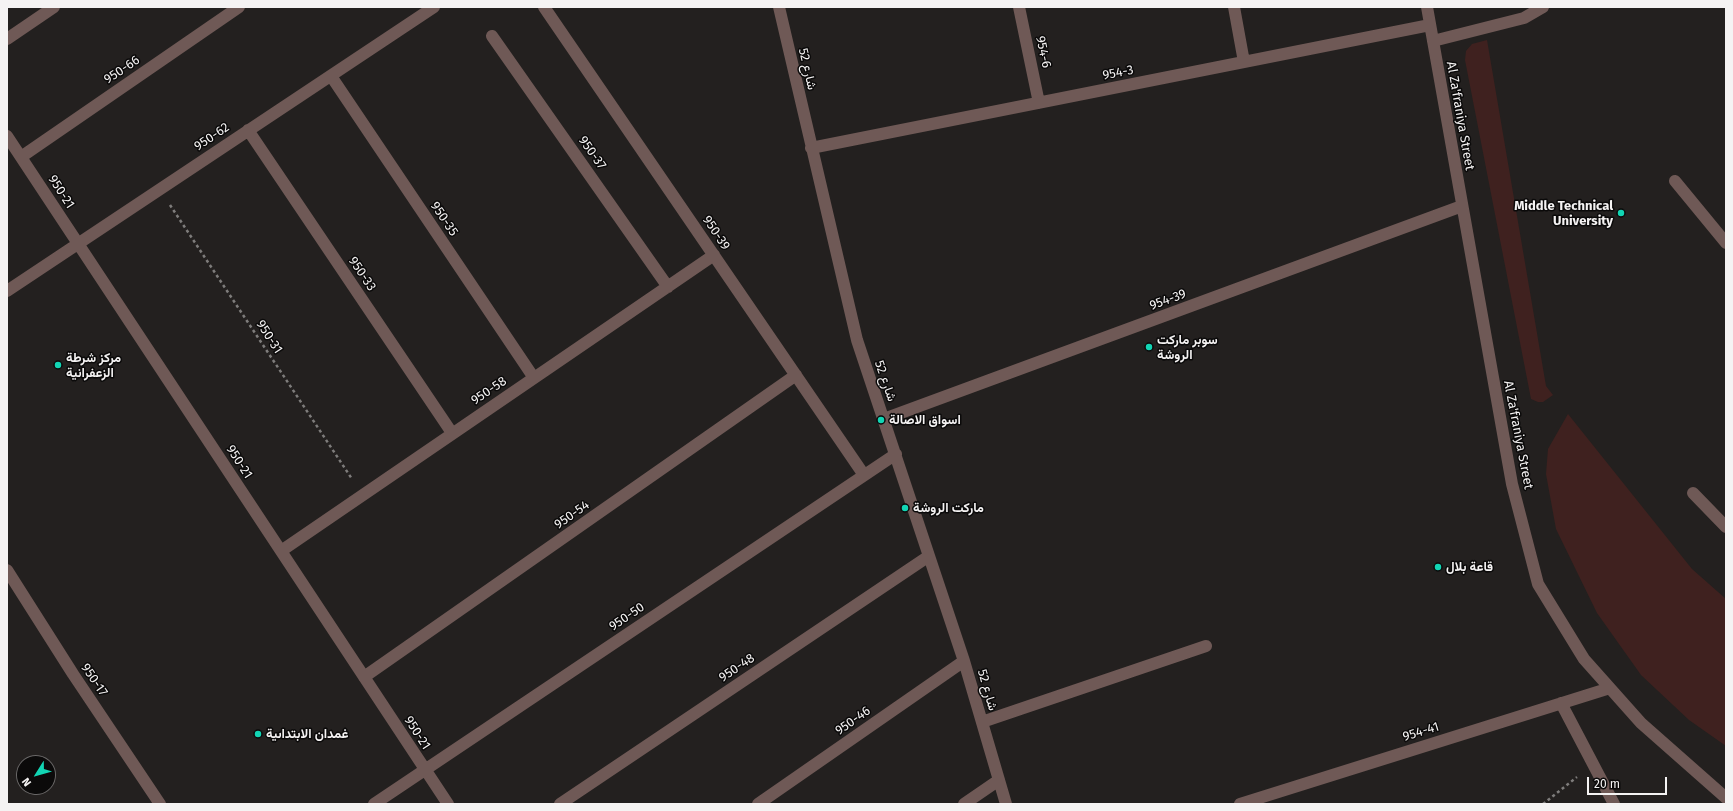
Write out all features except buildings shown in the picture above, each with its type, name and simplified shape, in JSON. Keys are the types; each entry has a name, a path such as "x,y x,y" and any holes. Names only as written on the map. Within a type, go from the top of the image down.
{"street":[{"path":"7,39 54,7"},
{"name":"950-66","path":"21,157 239,7"},
{"name":"950-62","path":"7,291 434,7"},
{"name":"950-39","path":"544,7 864,475"},
{"name":"شارع 52","path":"778,7 857,340 964,661 1006,804"},
{"name":"954-6","path":"1019,7 1039,103"},
{"path":"1234,7 1244,62"},
{"name":"Al Za'franiya Street","path":"1427,7 1512,484 1538,584 1584,659 1641,724 1726,798"},
{"path":"1433,41 1524,18 1543,7"},
{"name":"954-3","path":"811,148 1430,25"},
{"name":"950-37","path":"492,36 668,287"},
{"name":"950-35","path":"331,76 534,378"},
{"name":"950-33","path":"248,130 452,433"},
{"name":"950-21","path":"7,136 448,804"},
{"path":"1675,181 1726,243"},
{"name":"954-39","path":"884,419 1462,206"},
{"name":"950-58","path":"281,550 714,255"},
{"name":"950-54","path":"364,677 796,375"},
{"name":"950-50","path":"374,804 896,454"},
{"path":"1693,493 1726,527"},
{"name":"950-48","path":"560,804 929,556"},
{"name":"950-17","path":"7,570 73,674 160,804"},
{"path":"982,722 1206,646"},
{"name":"950-46","path":"758,804 964,661"},
{"name":"954-41","path":"1240,804 1610,688"},
{"path":"1561,703 1614,804"},
{"path":"964,804 1000,780"}],"path":[{"name":"950-31","path":"160,189 362,495"},
{"path":"1544,804 1593,764"}],"shaded area":[{"path":"1487,40 1546,386 1553,395 1543,402 1538,402 1531,399 1465,60 1466,51 1472,44"},
{"path":"1568,414 1692,569 1726,599 1726,746 1689,720 1641,675 1597,613 1556,529 1546,474 1548,449"}],"place":[{"name":"Middle Technical University","path":"1621,213"},
{"name":"سوبر ماركت الروشة","path":"1149,347"},
{"name":"مركز شرطة الزعفرانية","path":"58,365"},
{"name":"اسواق الاصالة","path":"881,420"},
{"name":"ماركت الروشة","path":"905,508"},
{"name":"قاعة بلال","path":"1438,567"},
{"name":"غمدان الابتداىية","path":"258,734"}]}
